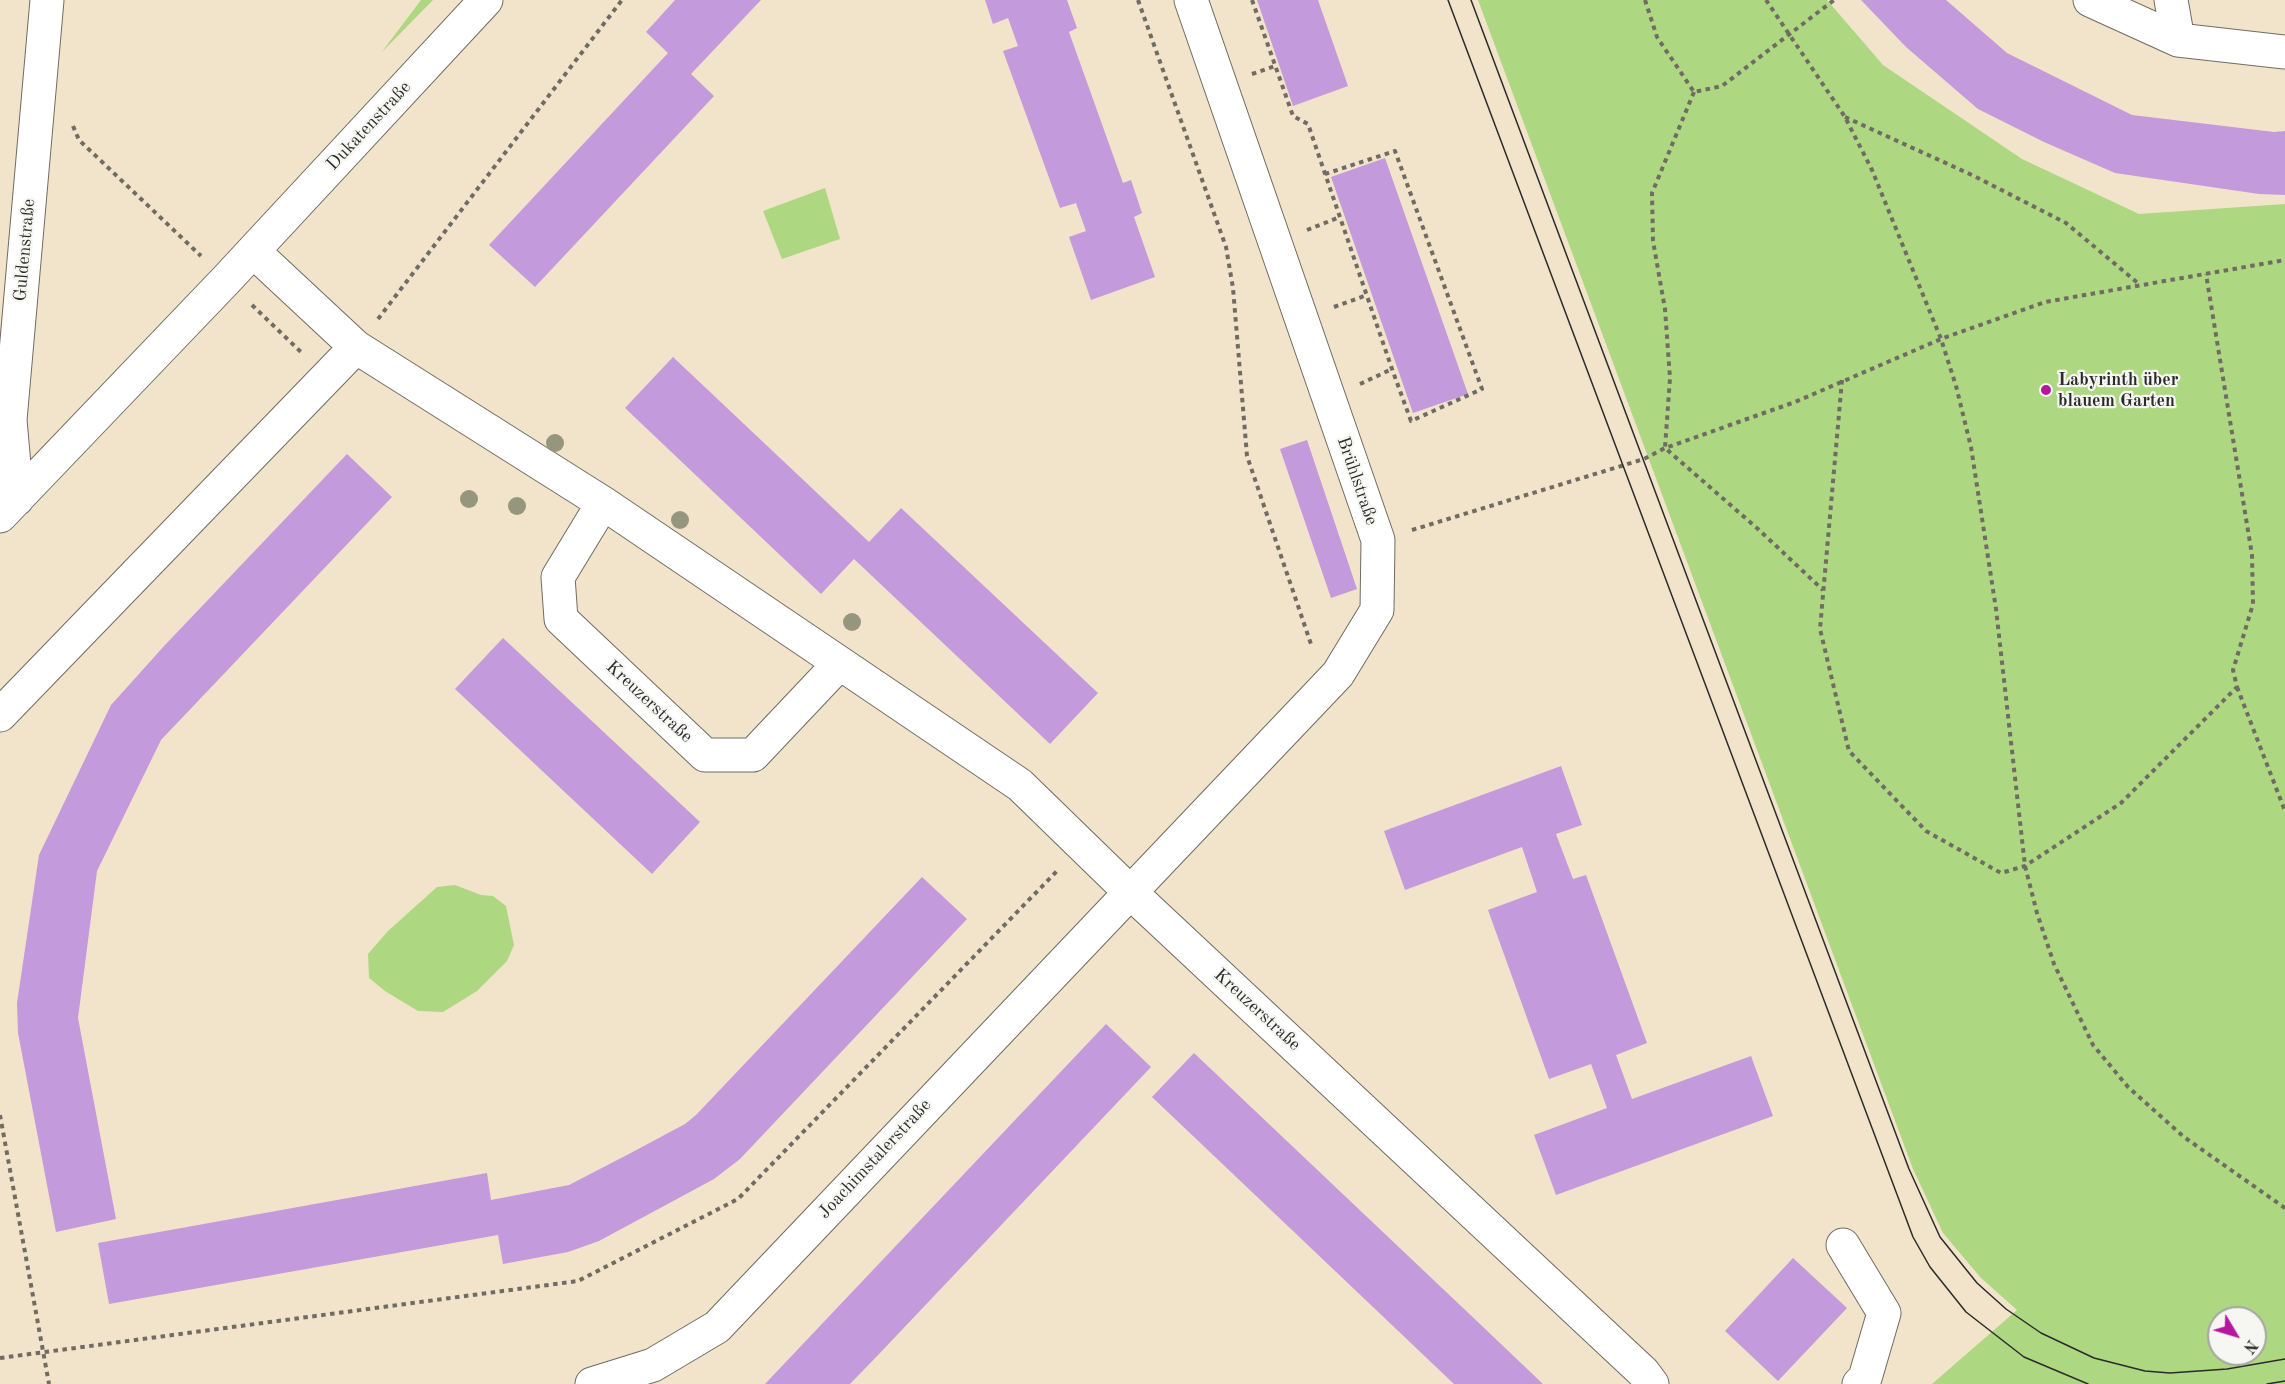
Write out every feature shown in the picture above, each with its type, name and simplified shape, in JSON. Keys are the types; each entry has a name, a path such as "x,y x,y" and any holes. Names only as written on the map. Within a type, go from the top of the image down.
{"street":[{"name":"Guldenstraße","path":"8,508 10,420 47,0"},
{"name":"Dukatenstraße","path":"253,251 486,0"},
{"name":"Brühlstraße","path":"1129,891 1338,674 1377,610 1378,540 1191,0"},
{"path":"2090,0 2178,40 2285,52"},
{"path":"2171,0 2178,40"},
{"name":"Guldenstraße","path":"8,508 253,251"},
{"name":"Kreuzerstraße","path":"253,251 356,347 603,503 1020,785 1129,891 1643,1372 1652,1384"},
{"path":"0,715 356,347"},
{"name":"Kreuzerstraße","path":"603,503 558,577 561,619 705,755 753,755 839,664"},
{"name":"Joachimstalerstraße","path":"592,1384 653,1365 717,1327 1129,891"},
{"path":"1844,1245 1884,1313 1865,1378 1859,1384"}],"path":[{"path":"356,347 622,0"},
{"path":"1138,0 1226,247 1233,288 1247,456 1315,656"},
{"path":"1252,0 1293,116 1308,124 1325,174 1412,421 1482,390 1395,151 1325,174"},
{"path":"1645,0 1657,37 1694,92"},
{"path":"1766,0 1845,117 1872,170 1941,339 1971,447 1996,609 2025,866 2037,913 2054,964 2093,1045 2128,1087 2184,1137 2285,1208"},
{"path":"1694,92 1722,86 1834,0"},
{"path":"1262,71 1275,66"},
{"path":"1665,448 1670,378 1665,309 1653,241 1652,193 1694,92"},
{"path":"1845,117 1974,176 2066,223 2140,284"},
{"path":"73,126 79,140 326,376"},
{"path":"1378,540 1624,466 1665,448 1795,402 1941,339 2045,302 2285,260"},
{"path":"2206,274 2252,555 2253,604 2233,670 2237,687 2285,811"},
{"path":"1842,380 1820,629 1849,751 1926,831 2001,873 2025,866 2121,803 2237,687"},
{"path":"1665,448 1758,529 1824,591"},
{"path":"0,1358 578,1281 738,1199 1082,845"},
{"path":"0,1115 49,1384"}],"green space":[{"path":"421,0 433,0 381,53"},
{"path":"1478,0 1827,0 1883,65 2022,159 2139,214 2285,204 2285,1384 1932,1384 2017,1310 1981,1278 1943,1233 1913,1169"},
{"path":"825,188 840,239 782,259 763,211"},
{"path":"455,885 481,895 493,896 506,906 514,945 507,961 477,991 443,1012 418,1011 385,991 369,978 368,954 388,931 437,887"}],"building":[{"path":"675,0 761,0 691,74 714,96 535,287 489,245 668,53 646,32"},
{"path":"985,0 1067,0 1077,28 1069,32 1123,183 1131,180 1142,213 1134,217 1155,277 1091,300 1069,237 1086,231 1076,203 1060,208 1003,51 1018,46 1008,18 993,24"},
{"path":"1257,0 1318,0 1348,86 1293,106"},
{"path":"1861,0 1946,0 2007,53 2132,115 2274,132 2285,131 2285,195 2259,194 2115,173 2044,142 1978,109 1906,47"},
{"path":"1385,158 1468,394 1413,413 1331,177"},
{"path":"673,357 869,542 901,508 1098,693 1050,744 854,559 821,594 625,408"},
{"path":"1307,440 1357,589 1331,598 1280,449"},
{"path":"347,454 392,497 161,740 97,871 78,1018 116,1219 56,1232 18,1033 17,1003 39,855 111,705"},
{"path":"503,638 700,822 652,874 455,689"},
{"path":"1561,766 1582,825 1556,834 1573,879 1586,875 1647,1043 1616,1055 1632,1099 1751,1056 1773,1116 1556,1195 1534,1135 1607,1108 1591,1064 1549,1079 1488,910 1537,892 1522,847 1405,890 1384,831"},
{"path":"922,877 967,919 740,1159 714,1179 599,1241 568,1252 503,1264 498,1235 109,1304 98,1243 487,1173 491,1200 569,1185 627,1155 685,1124 696,1115"},
{"path":"1106,1024 1151,1067 850,1384 765,1384"},
{"path":"1194,1053 1543,1384 1454,1384 1152,1097"},
{"path":"1793,1258 1847,1308 1778,1381 1725,1331"}],"tram line":[{"path":"1448,0 1913,1237 1930,1267 1966,1312 2024,1357 2088,1384"},
{"path":"1471,0 1909,1169 1940,1237 1977,1283 2006,1309 2041,1333 2094,1358 2145,1371 2170,1373 2227,1369 2285,1359"},
{"path":"2267,1384 2285,1381"}],"place":[{"name":"Labyrinth über blauem Garten","path":"2046,390"}]}
